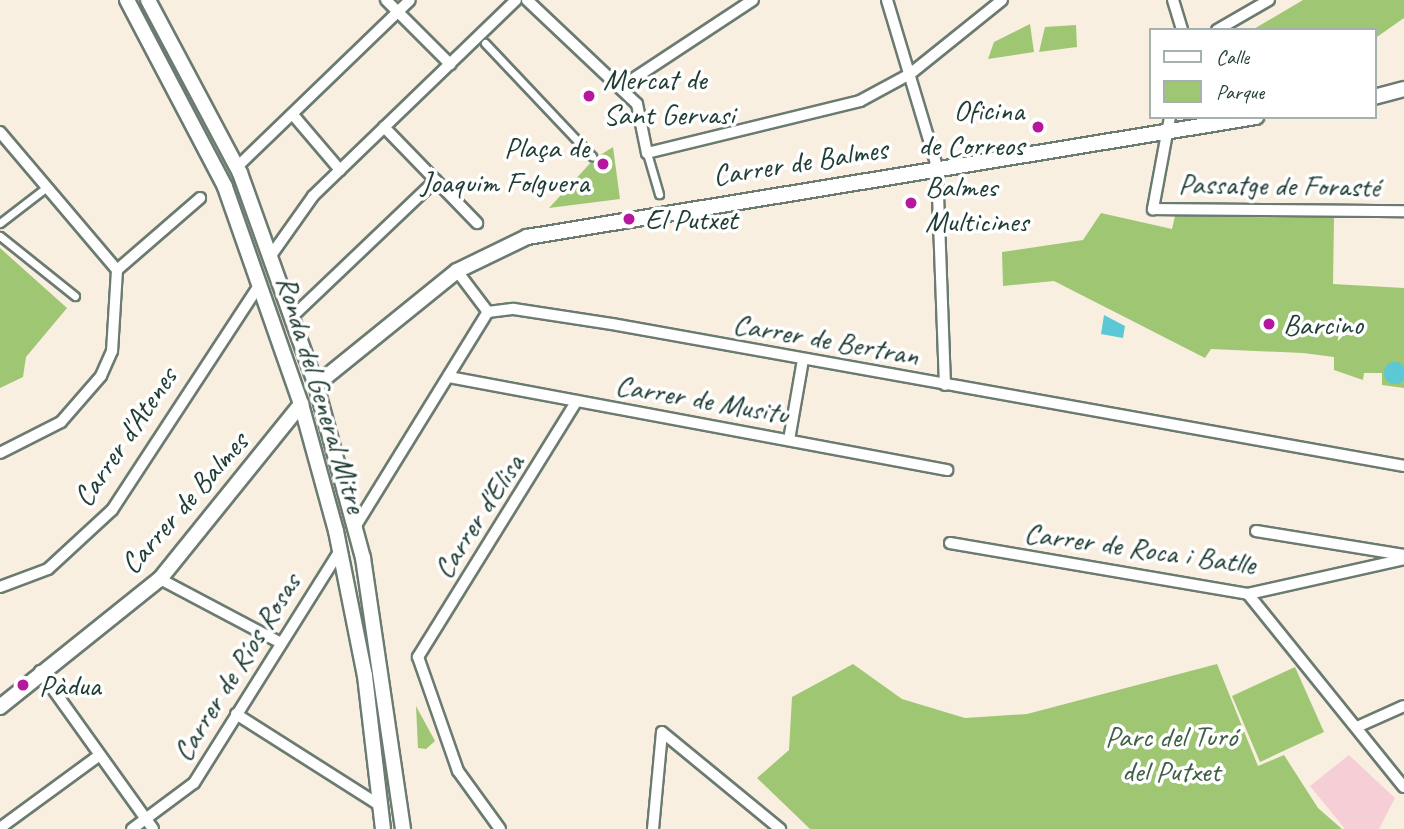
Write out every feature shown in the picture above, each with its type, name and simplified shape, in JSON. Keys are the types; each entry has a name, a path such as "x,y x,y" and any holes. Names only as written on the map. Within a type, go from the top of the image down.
{"main road":[{"name":"Ronda del General Mitre","path":"127,0 222,181 262,281 301,404 341,549 383,829"},
{"name":"Ronda del General Mitre","path":"148,0 237,167 272,254 316,385 355,527 385,671 403,829"},
{"path":"1376,97 1401,92"},
{"name":"Carrer de Balmes","path":"0,707 40,671 160,579 316,385 457,271 496,248 561,230 1245,119"},
{"path":"341,549 355,527"}],"street":[{"path":"386,0 450,64"},
{"path":"237,167 294,116 411,0"},
{"path":"272,254 340,170 516,0"},
{"path":"527,0 638,106 647,153 659,194"},
{"path":"621,87 753,0"},
{"path":"887,0 937,167 945,385"},
{"path":"647,153 860,101 910,74 1002,0"},
{"path":"1174,0 1181,28"},
{"path":"1220,28 1269,0"},
{"path":"485,43 592,156"},
{"path":"294,116 340,170"},
{"path":"1167,133 1170,119"},
{"path":"384,127 477,223"},
{"path":"0,132 117,270 112,351 101,376 61,422 0,453"},
{"name":"Passatge de Forasté","path":"1167,133 1153,209 1404,211"},
{"path":"293,316 436,180"},
{"path":"0,223 47,187"},
{"path":"117,270 200,198"},
{"path":"0,236 75,296"},
{"path":"355,527 488,312 457,271"},
{"name":"Carrer d'Atenes","path":"0,587 48,569 112,510 262,281"},
{"name":"Carrer de Bertran","path":"488,312 513,309 1404,466"},
{"path":"789,440 803,359"},
{"name":"Carrer de Musitu","path":"449,377 947,470"},
{"name":"Carrer d'Elisa","path":"500,829 458,771 418,657 577,401"},
{"path":"1256,531 1404,557"},
{"name":"Carrer de Roca i Batlle","path":"950,543 1248,594 1404,557"},
{"name":"Carrer de Ríos Rosas","path":"132,829 194,783 341,549"},
{"path":"160,579 281,643"},
{"path":"1248,594 1404,788"},
{"path":"40,671 97,757 153,829"},
{"path":"1357,727 1404,706"},
{"path":"236,714 381,806"},
{"path":"653,829 662,732 780,829"},
{"path":"0,828 97,757"}],"shaded area":[{"path":"1349,755 1395,798 1379,829 1345,829 1310,786"}],"green space":[{"path":"1303,0 1404,0 1404,18 1376,38 1376,28 1255,28"},
{"path":"1030,24 1034,52 988,59 994,42"},
{"path":"1076,25 1077,47 1039,52 1045,27"},
{"path":"613,147 620,199 549,208 594,159"},
{"name":"Barcino","path":"1101,213 1172,229 1175,216 1334,218 1333,284 1404,288 1404,388 1382,385 1382,373 1364,373 1363,380 1334,370 1334,357 1211,349 1205,358 1054,281 1003,286 1002,252 1083,240"},
{"path":"0,248 67,308 26,357 23,377 0,388"},
{"name":"Parc del Turó del Putxet","path":"853,664 902,699 965,718 1027,714 1217,664 1258,766 1284,755 1318,808 1342,829 810,829 757,778 789,750 792,697"},
{"path":"1295,667 1324,732 1260,762 1232,696"},
{"path":"416,706 435,741 426,749 418,748"}],"water":[{"path":"1104,315 1125,326 1123,338 1101,334"},
{"path":"1395,362 1403,365 1403,381 1395,384 1387,381 1384,373 1387,365"}],"place":[{"name":"Mercat de Sant Gervasi","path":"589,96"},
{"name":"Oficina de Correos","path":"1038,127"},
{"name":"Plaça de Joaquim Folguera","path":"603,164"},
{"name":"Balmes Multicines","path":"911,203"},
{"name":"El Putxet","path":"629,219"},
{"name":"Barcino","path":"1269,324"},
{"name":"Pàdua","path":"23,685"}]}
